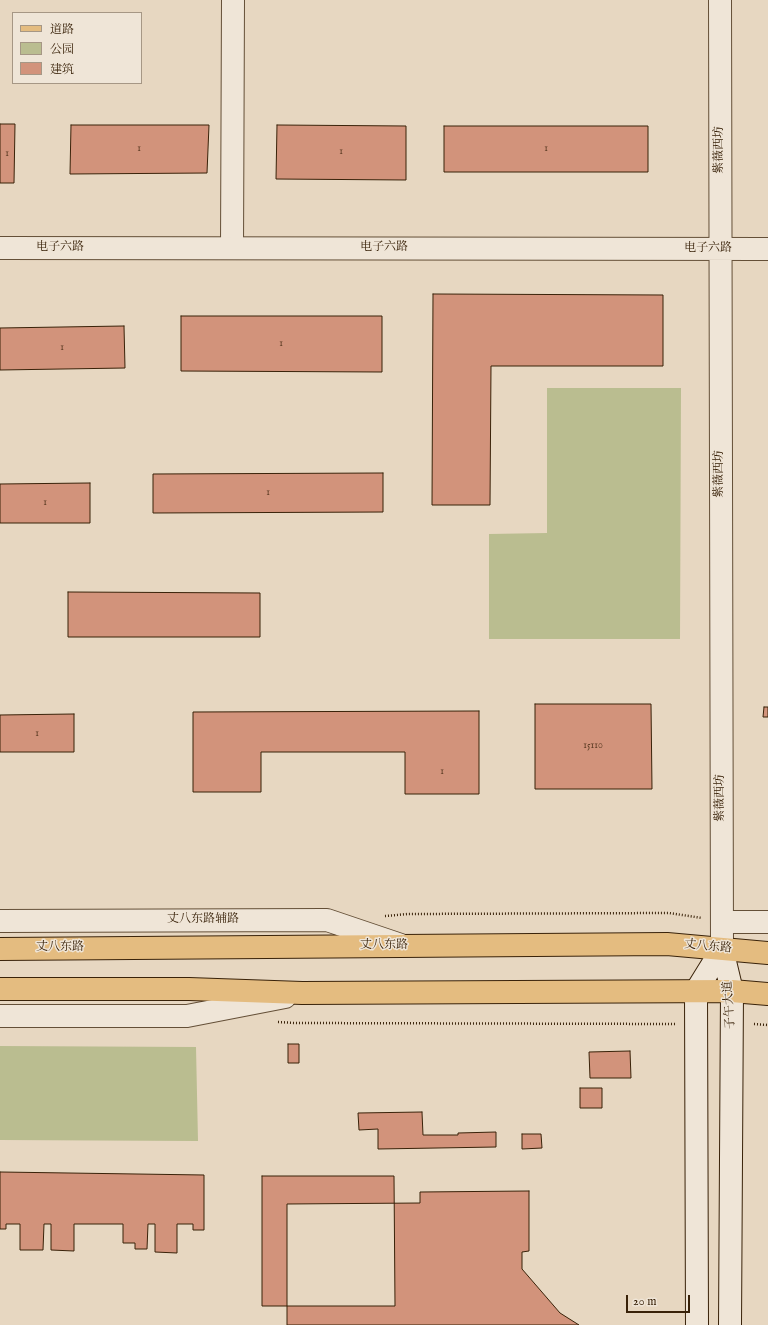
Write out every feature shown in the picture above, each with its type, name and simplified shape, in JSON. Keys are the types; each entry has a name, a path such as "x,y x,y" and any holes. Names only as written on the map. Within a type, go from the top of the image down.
{"main road":[{"name":"丈八东路","path":"0,948 667,944 768,953"},
{"path":"0,989 189,989 302,993 732,992 768,994"}],"street":[{"path":"232,248 233,0"},
{"name":"紫薇西坊","path":"720,0 722,949"},
{"name":"电子六路","path":"0,248 768,249"},
{"name":"丈八东路辅路","path":"0,921 327,920 402,946"},
{"path":"722,922 768,922"},
{"name":"子午大道","path":"696,992 722,949"},
{"name":"子午大道","path":"722,949 732,992 730,1325"},
{"path":"696,992 697,1325"},
{"path":"0,1016 187,1016 302,993"}],"path":[{"path":"378,916 408,914 669,913 722,922"},
{"path":"272,1022 696,1024"},
{"path":"732,1024 768,1024"}],"green space":[{"path":"547,388 681,388 680,639 489,639 489,534 547,533"},
{"path":"0,1046 196,1047 198,1141 0,1140"}],"building":[{"path":"0,124 15,124 14,183 0,183"},
{"path":"71,125 209,125 207,173 70,174"},
{"path":"277,125 406,126 406,180 276,179"},
{"path":"444,126 648,126 648,172 444,172"},
{"path":"433,294 663,295 663,366 491,366 490,505 432,505"},
{"path":"181,316 382,316 382,372 181,371"},
{"path":"124,326 125,368 0,370 0,328"},
{"path":"383,473 383,512 153,513 153,474"},
{"path":"90,483 90,523 0,523 0,484"},
{"path":"68,592 260,593 260,637 68,637"},
{"path":"535,704 651,704 652,789 535,789"},
{"path":"764,707 768,707 768,717 763,717"},
{"path":"479,711 479,794 405,794 405,752 261,752 261,792 193,792 193,712"},
{"path":"74,714 74,752 0,752 0,715"},
{"path":"288,1044 299,1044 299,1063 288,1063"},
{"path":"630,1051 631,1078 590,1078 589,1052"},
{"path":"580,1088 602,1088 602,1108 580,1108"},
{"path":"422,1112 423,1135 458,1135 458,1133 496,1132 496,1147 378,1149 378,1129 359,1130 358,1113"},
{"path":"522,1134 541,1134 542,1148 522,1149"},
{"path":"0,1172 204,1175 204,1230 193,1230 193,1224 177,1224 177,1253 155,1252 155,1224 148,1224 147,1249 135,1249 135,1243 123,1243 123,1224 74,1224 74,1251 51,1250 51,1224 44,1224 43,1250 20,1250 20,1224 6,1224 6,1229 0,1229"},
{"path":"262,1176 394,1176 395,1306 262,1306"},
{"path":"529,1191 529,1251 522,1252 522,1269 560,1313 579,1325 287,1325 287,1204 420,1203 420,1192"}]}
